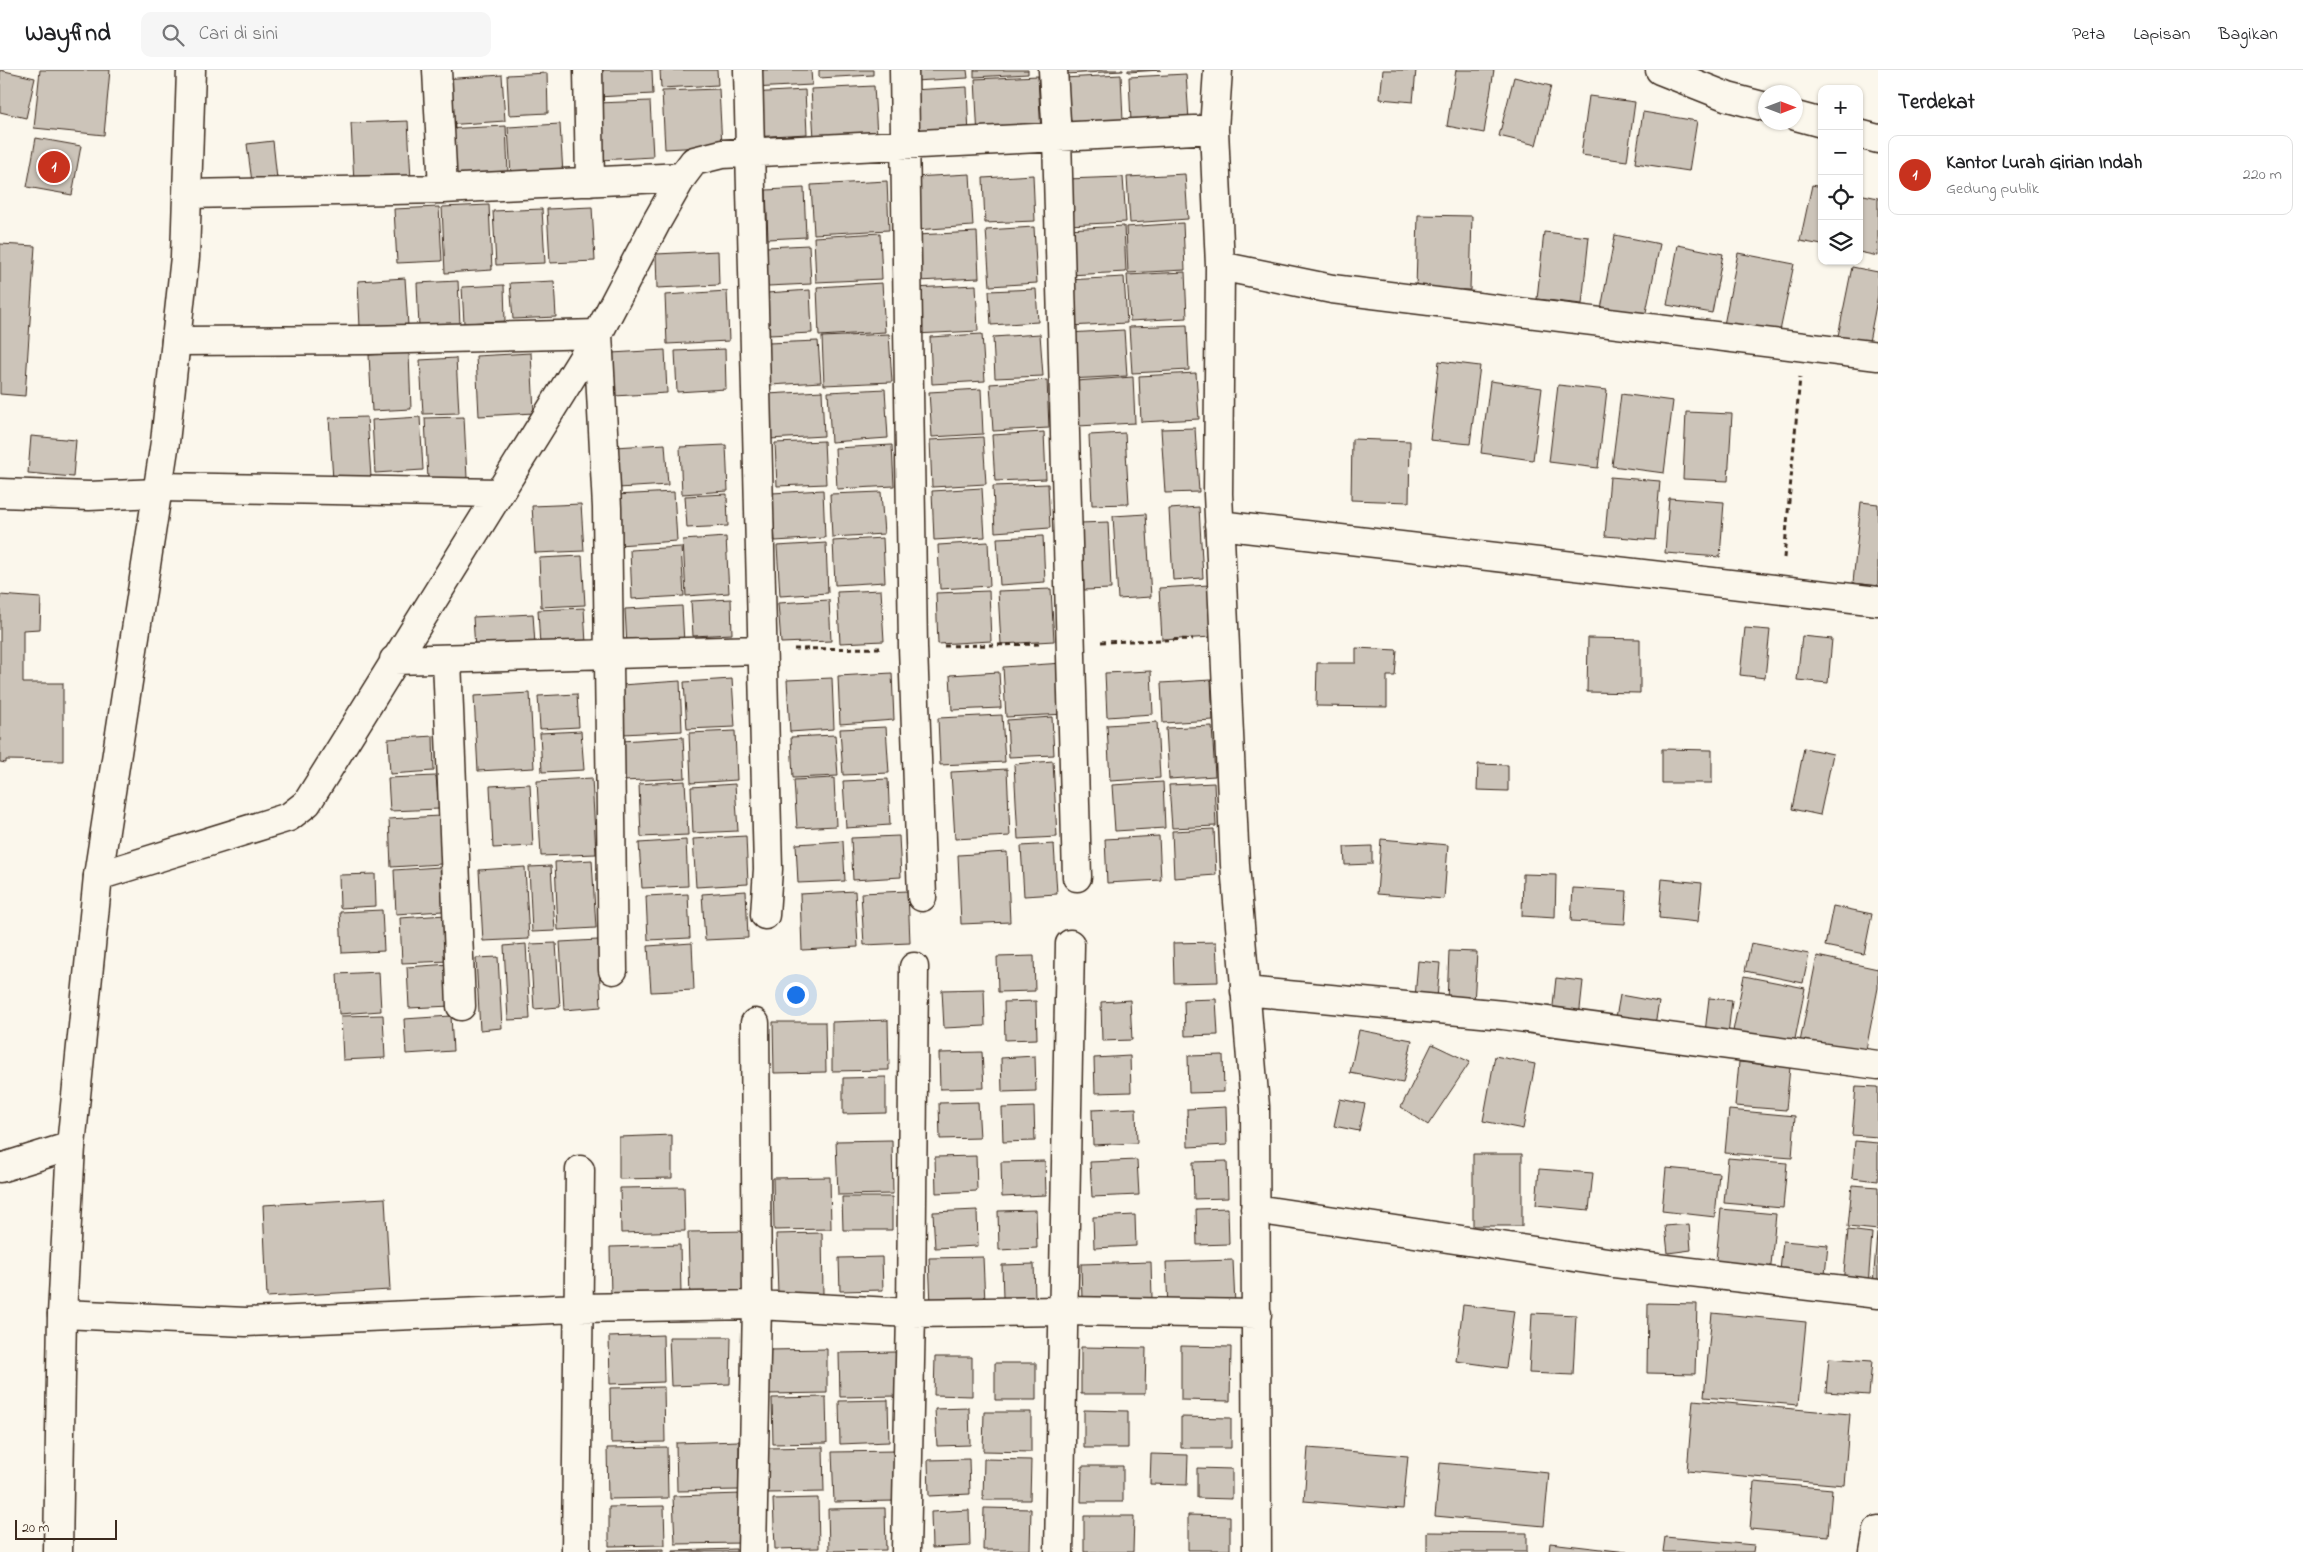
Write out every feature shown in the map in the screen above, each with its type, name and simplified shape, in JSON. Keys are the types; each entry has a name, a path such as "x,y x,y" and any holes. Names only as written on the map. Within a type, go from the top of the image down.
{"street":[{"path":"58,1552 62,1314 71,1146 98,876 157,490 176,341 185,257 191,70"},
{"path":"437,70 443,189"},
{"path":"588,70 590,182"},
{"path":"748,70 761,650 768,869 765,915"},
{"path":"904,70 913,647 922,897"},
{"path":"1053,70 1057,138 1077,877"},
{"path":"1218,70 1214,129 1220,266 1219,525 1235,865 1254,1107 1257,1314 1257,1552"},
{"path":"1660,70 1728,97 1758,106"},
{"path":"1803,118 1818,122"},
{"path":"98,876 289,818 307,803 598,334 682,177 694,160 707,156 750,153 1214,129"},
{"path":"1863,135 1878,139"},
{"path":"188,194 443,189 682,177"},
{"path":"1220,266 1332,289 1878,356"},
{"path":"176,341 370,340 598,334"},
{"path":"598,334 608,508 613,970"},
{"path":"0,492 89,496 157,490 499,493"},
{"path":"1219,525 1878,601"},
{"path":"394,660 761,650"},
{"path":"447,660 461,1006"},
{"path":"1059,1552 1070,944"},
{"path":"906,1552 911,1313 914,967"},
{"path":"1245,991 1503,1015 1878,1065"},
{"path":"752,1552 758,1305 755,1023"},
{"path":"0,1168 71,1146"},
{"path":"576,1552 580,1170"},
{"path":"1255,1208 1614,1264 1878,1294"},
{"path":"62,1314 246,1322 578,1308 758,1305 911,1313 1257,1314"},
{"path":"1874,1552 1878,1530"}],"path":[{"path":"1781,591 1803,347"},
{"path":"761,650 1223,638"}],"building":[{"path":"0,70 35,78 26,118 0,112"},
{"path":"40,70 110,70 104,135 34,128"},
{"path":"595,70 652,70 653,94 597,97"},
{"path":"660,70 717,70 718,85 661,88"},
{"path":"751,70 811,70 812,85 752,88"},
{"path":"819,70 873,70 873,75 819,78"},
{"path":"913,70 967,70 968,78 914,81"},
{"path":"974,70 1028,70 1028,74 974,77"},
{"path":"1065,70 1123,70 1123,71 1065,74"},
{"path":"1128,70 1161,70 1128,72"},
{"path":"1383,70 1416,70 1413,102 1380,99"},
{"path":"1456,70 1494,70 1484,133 1447,126"},
{"path":"547,73 548,113 509,115 507,75"},
{"path":"1186,74 1189,120 1131,123 1129,77"},
{"path":"502,75 505,121 446,125 443,79"},
{"path":"1121,75 1123,121 1066,124 1063,78"},
{"path":"1038,76 1041,135 978,139 975,79"},
{"path":"1514,77 1551,86 1536,145 1499,136"},
{"path":"874,86 877,136 814,139 811,89"},
{"path":"967,87 969,137 914,139 911,90"},
{"path":"719,89 722,146 665,149 662,91"},
{"path":"805,90 807,134 752,137 750,93"},
{"path":"1589,96 1635,102 1627,161 1581,155"},
{"path":"650,101 653,157 600,160 597,103"},
{"path":"1643,112 1697,121 1689,171 1635,163"},
{"path":"408,121 411,181 354,183 351,123"},
{"path":"560,124 563,174 511,177 508,127"},
{"path":"506,126 508,173 447,176 444,129"},
{"path":"36,138 81,146 72,195 27,187"},
{"path":"273,141 277,179 252,182 247,144"},
{"path":"970,174 973,226 915,230 913,177"},
{"path":"1185,174 1188,219 1130,223 1127,177"},
{"path":"1033,175 1035,221 985,223 983,178"},
{"path":"1123,177 1126,222 1068,225 1066,179"},
{"path":"887,181 889,230 814,234 811,185"},
{"path":"1812,185 1818,186 1818,244 1800,241"},
{"path":"804,188 806,237 768,239 766,190"},
{"path":"1863,195 1878,198 1878,256 1863,253"},
{"path":"489,205 492,270 445,273 442,207"},
{"path":"439,207 442,261 397,263 394,209"},
{"path":"592,207 595,261 550,263 547,209"},
{"path":"542,209 545,263 496,265 493,211"},
{"path":"1418,215 1472,216 1470,290 1416,289"},
{"path":"1183,223 1185,270 1128,273 1126,227"},
{"path":"1124,226 1126,272 1069,275 1067,229"},
{"path":"1034,227 1037,283 990,286 986,230"},
{"path":"977,232 979,278 918,281 916,235"},
{"path":"1544,232 1589,237 1582,304 1537,299"},
{"path":"880,233 882,279 816,282 814,237"},
{"path":"1615,235 1660,244 1645,317 1601,309"},
{"path":"0,244 35,246 25,396 0,394"},
{"path":"809,245 811,284 768,286 766,247"},
{"path":"1678,245 1723,254 1712,313 1667,305"},
{"path":"718,251 719,285 657,288 656,254"},
{"path":"1738,253 1794,264 1779,336 1724,325"},
{"path":"1852,267 1878,272 1878,295 1868,347 1837,341"},
{"path":"1185,272 1187,318 1130,321 1127,275"},
{"path":"1124,277 1127,323 1069,326 1067,280"},
{"path":"405,278 408,326 360,328 358,281"},
{"path":"458,281 460,325 419,327 417,283"},
{"path":"554,281 556,317 513,319 510,283"},
{"path":"882,283 885,332 819,336 817,287"},
{"path":"504,285 505,321 464,323 462,287"},
{"path":"976,285 978,331 915,334 913,288"},
{"path":"1036,289 1038,322 991,325 989,291"},
{"path":"810,290 812,333 769,335 767,293"},
{"path":"727,291 729,341 667,344 665,295"},
{"path":"1187,325 1189,370 1132,373 1129,327"},
{"path":"1124,330 1127,376 1069,379 1067,333"},
{"path":"889,334 892,382 824,385 822,337"},
{"path":"982,334 985,381 932,384 930,337"},
{"path":"1040,334 1043,376 995,378 993,337"},
{"path":"818,341 821,382 770,385 768,343"},
{"path":"725,349 726,389 677,392 675,351"},
{"path":"665,350 667,393 614,396 611,353"},
{"path":"409,353 411,409 372,411 369,355"},
{"path":"531,353 534,413 479,416 476,356"},
{"path":"456,358 459,413 423,414 420,360"},
{"path":"1439,361 1480,366 1470,444 1430,440"},
{"path":"1196,373 1199,419 1141,422 1139,376"},
{"path":"1133,377 1135,423 1078,426 1076,381"},
{"path":"1047,380 1049,428 993,431 990,384"},
{"path":"1490,381 1542,388 1533,460 1481,453"},
{"path":"1558,385 1607,390 1598,468 1549,462"},
{"path":"885,389 888,438 831,442 828,392"},
{"path":"981,389 983,434 932,437 929,392"},
{"path":"822,391 824,436 769,439 767,394"},
{"path":"1621,394 1673,401 1664,473 1612,466"},
{"path":"1686,412 1732,414 1728,481 1683,479"},
{"path":"367,417 371,477 333,480 329,418"},
{"path":"420,417 423,470 375,473 372,420"},
{"path":"464,417 467,478 428,480 425,418"},
{"path":"1195,428 1199,492 1165,493 1161,429"},
{"path":"1044,432 1046,479 995,481 992,435"},
{"path":"1125,433 1129,504 1092,505 1089,435"},
{"path":"31,436 76,440 73,477 28,473"},
{"path":"983,437 986,484 932,487 930,440"},
{"path":"1352,439 1410,441 1409,502 1351,500"},
{"path":"824,441 826,484 777,486 775,443"},
{"path":"665,444 668,485 618,488 615,447"},
{"path":"726,445 728,491 682,494 680,447"},
{"path":"892,445 894,486 837,489 835,448"},
{"path":"1610,477 1660,481 1655,540 1605,536"},
{"path":"1048,484 1050,528 995,532 993,486"},
{"path":"982,488 985,537 934,540 932,491"},
{"path":"823,490 825,538 775,541 772,493"},
{"path":"674,492 677,541 618,545 615,495"},
{"path":"881,492 884,534 832,537 830,494"},
{"path":"727,494 728,526 687,528 685,496"},
{"path":"1669,498 1724,502 1720,557 1665,553"},
{"path":"1861,502 1878,504 1878,586 1853,583"},
{"path":"581,504 584,551 535,553 532,506"},
{"path":"1199,507 1203,578 1173,580 1169,509"},
{"path":"1146,514 1151,597 1118,599 1113,516"},
{"path":"1108,522 1111,589 1084,590 1080,523"},
{"path":"1043,536 1045,582 1000,585 997,538"},
{"path":"726,537 729,593 686,596 683,540"},
{"path":"883,538 885,582 835,585 833,541"},
{"path":"988,542 990,586 940,589 938,545"},
{"path":"826,543 828,593 780,596 777,546"},
{"path":"681,547 684,596 632,599 630,550"},
{"path":"582,556 585,605 541,607 539,558"},
{"path":"1209,585 1212,637 1162,640 1159,588"},
{"path":"1051,589 1054,641 1001,644 998,591"},
{"path":"881,590 884,641 840,643 837,592"},
{"path":"989,591 991,641 938,644 936,593"},
{"path":"0,595 41,598 40,629 23,630 23,683 63,683 63,761 6,760 6,763 0,762"},
{"path":"731,599 732,634 693,636 691,601"},
{"path":"829,600 831,641 781,643 778,603"},
{"path":"682,606 684,643 627,646 625,609"},
{"path":"584,608 586,644 540,646 538,610"},
{"path":"533,614 535,645 475,649 473,617"},
{"path":"1745,628 1770,630 1765,678 1740,675"},
{"path":"1802,636 1832,639 1828,683 1797,680"},
{"path":"1588,638 1640,639 1640,693 1587,692"},
{"path":"1356,648 1397,650 1395,676 1387,676 1387,707 1316,706 1317,663 1356,663"},
{"path":"1063,663 1066,714 1006,717 1003,667"},
{"path":"1151,671 1153,714 1107,717 1105,673"},
{"path":"999,672 1001,708 952,710 950,675"},
{"path":"892,673 894,720 840,724 838,676"},
{"path":"832,678 834,729 790,732 787,680"},
{"path":"732,679 735,727 687,729 684,682"},
{"path":"1211,680 1213,720 1163,723 1161,683"},
{"path":"680,681 682,731 623,734 621,685"},
{"path":"530,693 534,768 478,771 474,696"},
{"path":"577,694 579,727 540,729 538,696"},
{"path":"1002,715 1005,762 940,765 938,718"},
{"path":"1052,717 1054,755 1009,757 1007,720"},
{"path":"1157,722 1160,778 1110,781 1107,725"},
{"path":"1212,726 1215,776 1169,779 1166,728"},
{"path":"886,727 889,773 843,775 840,729"},
{"path":"581,731 584,770 542,772 540,733"},
{"path":"735,731 737,780 691,783 689,733"},
{"path":"835,735 838,776 793,778 791,737"},
{"path":"433,736 434,771 390,774 388,739"},
{"path":"683,737 685,778 623,781 622,741"},
{"path":"1804,748 1833,754 1820,815 1792,809"},
{"path":"1662,749 1712,750 1712,783 1662,783"},
{"path":"1053,761 1057,837 1018,839 1014,764"},
{"path":"1478,764 1508,765 1508,791 1477,790"},
{"path":"1007,769 1010,836 955,839 951,772"},
{"path":"436,776 439,809 390,811 388,778"},
{"path":"592,778 596,854 541,856 537,781"},
{"path":"834,778 836,826 797,828 794,780"},
{"path":"888,779 890,825 846,828 843,781"},
{"path":"685,781 688,835 641,837 639,784"},
{"path":"1163,782 1165,828 1115,831 1112,785"},
{"path":"1214,783 1216,826 1172,828 1169,785"},
{"path":"530,784 533,846 493,848 490,786"},
{"path":"735,784 738,831 693,833 691,787"},
{"path":"439,816 441,864 391,867 389,819"},
{"path":"1214,829 1216,875 1174,878 1172,831"},
{"path":"746,836 748,884 696,887 693,839"},
{"path":"899,836 901,877 853,880 851,838"},
{"path":"1159,836 1161,880 1107,883 1105,839"},
{"path":"1381,839 1448,845 1444,899 1377,894"},
{"path":"686,840 688,886 642,888 639,843"},
{"path":"843,841 845,881 798,883 796,844"},
{"path":"1054,844 1057,894 1024,896 1021,846"},
{"path":"1372,846 1372,864 1345,865 1344,847"},
{"path":"1007,852 1010,922 961,924 958,855"},
{"path":"592,860 596,928 558,930 555,862"},
{"path":"551,866 555,931 532,932 529,867"},
{"path":"440,867 443,911 396,914 394,870"},
{"path":"525,867 529,939 483,941 479,870"},
{"path":"375,874 376,906 340,908 339,875"},
{"path":"1523,874 1556,875 1555,918 1522,916"},
{"path":"1662,879 1702,883 1698,922 1659,918"},
{"path":"1573,888 1627,891 1625,924 1571,921"},
{"path":"746,891 748,938 705,940 702,894"},
{"path":"855,891 858,947 802,950 800,894"},
{"path":"908,891 910,943 864,945 861,893"},
{"path":"688,894 690,938 648,940 646,896"},
{"path":"1833,906 1872,914 1864,954 1825,946"},
{"path":"382,910 384,951 342,953 340,912"},
{"path":"446,915 448,961 402,963 400,918"},
{"path":"598,940 601,1007 564,1010 560,942"},
{"path":"1216,942 1218,982 1174,983 1173,943"},
{"path":"556,943 560,1007 534,1009 530,944"},
{"path":"692,943 694,990 651,992 648,946"},
{"path":"1751,943 1809,954 1803,983 1745,971"},
{"path":"526,944 530,1019 508,1020 504,946"},
{"path":"1449,951 1477,952 1474,1004 1447,1003"},
{"path":"1034,956 1035,991 998,992 997,957"},
{"path":"1817,956 1878,969 1878,988 1865,1055 1800,1042"},
{"path":"498,957 502,1028 480,1030 476,958"},
{"path":"1418,961 1440,963 1437,999 1415,998"},
{"path":"450,964 451,1006 409,1008 407,967"},
{"path":"379,972 381,1011 339,1014 337,974"},
{"path":"1744,976 1805,988 1794,1044 1733,1031"},
{"path":"1556,978 1583,981 1579,1018 1552,1015"},
{"path":"984,989 985,1026 944,1028 942,990"},
{"path":"1620,995 1659,1002 1654,1030 1615,1023"},
{"path":"1709,998 1732,1000 1727,1043 1704,1041"},
{"path":"1216,999 1218,1035 1185,1036 1184,1000"},
{"path":"1130,1000 1132,1040 1102,1041 1101,1002"},
{"path":"1036,1001 1037,1039 1005,1040 1004,1002"},
{"path":"383,1015 385,1058 343,1060 341,1016"},
{"path":"451,1016 453,1051 406,1054 404,1019"},
{"path":"888,1020 889,1070 832,1071 832,1022"},
{"path":"773,1022 825,1022 826,1072 774,1073"},
{"path":"1359,1030 1412,1040 1403,1083 1350,1073"},
{"path":"1432,1044 1470,1062 1428,1125 1401,1107"},
{"path":"982,1052 984,1088 940,1089 939,1053"},
{"path":"1223,1055 1224,1092 1189,1093 1188,1056"},
{"path":"1035,1056 1036,1091 1002,1092 1001,1058"},
{"path":"1130,1056 1131,1092 1095,1093 1094,1058"},
{"path":"1495,1056 1535,1064 1523,1129 1483,1121"},
{"path":"1739,1062 1790,1067 1786,1110 1735,1106"},
{"path":"886,1077 886,1113 843,1114 843,1078"},
{"path":"1856,1086 1878,1087 1878,1137 1852,1135"},
{"path":"1340,1099 1365,1104 1359,1131 1334,1126"},
{"path":"978,1102 980,1138 940,1139 939,1103"},
{"path":"1034,1107 1035,1141 1003,1142 1002,1108"},
{"path":"1226,1107 1227,1145 1188,1147 1187,1109"},
{"path":"1136,1108 1137,1143 1093,1145 1092,1110"},
{"path":"1729,1110 1795,1116 1792,1158 1725,1153"},
{"path":"672,1135 672,1178 619,1179 619,1137"},
{"path":"892,1140 893,1194 838,1195 836,1141"},
{"path":"1855,1141 1878,1143 1878,1181 1852,1178"},
{"path":"1473,1154 1522,1154 1522,1226 1473,1226"},
{"path":"976,1156 977,1191 936,1193 935,1157"},
{"path":"1728,1158 1787,1163 1783,1208 1724,1203"},
{"path":"1137,1160 1139,1195 1092,1197 1090,1162"},
{"path":"1045,1161 1046,1195 1002,1197 1001,1162"},
{"path":"1227,1161 1228,1198 1194,1199 1193,1162"},
{"path":"1666,1168 1719,1173 1715,1217 1662,1211"},
{"path":"1539,1169 1593,1173 1589,1210 1536,1205"},
{"path":"830,1177 831,1229 774,1230 773,1178"},
{"path":"1852,1185 1878,1187 1878,1230 1848,1227"},
{"path":"684,1187 685,1231 621,1233 620,1188"},
{"path":"842,1197 892,1197 892,1230 843,1230"},
{"path":"385,1198 390,1290 267,1297 263,1205"},
{"path":"1228,1208 1229,1244 1197,1245 1196,1209"},
{"path":"1721,1209 1776,1214 1770,1275 1715,1270"},
{"path":"977,1210 978,1246 935,1248 933,1212"},
{"path":"1036,1210 1037,1248 999,1250 998,1211"},
{"path":"1135,1215 1136,1246 1094,1248 1093,1217"},
{"path":"1689,1224 1691,1250 1668,1253 1665,1226"},
{"path":"1848,1230 1872,1233 1868,1286 1843,1284"},
{"path":"747,1231 748,1298 690,1299 688,1232"},
{"path":"822,1233 823,1294 778,1294 776,1234"},
{"path":"1877,1233 1878,1285 1873,1285"},
{"path":"1783,1241 1828,1245 1824,1285 1779,1281"},
{"path":"680,1245 681,1295 611,1297 610,1247"},
{"path":"882,1257 883,1290 840,1291 839,1258"},
{"path":"983,1257 985,1303 931,1305 929,1258"},
{"path":"1233,1260 1235,1305 1168,1308 1166,1262"},
{"path":"1151,1262 1152,1298 1082,1300 1081,1264"},
{"path":"1034,1264 1035,1297 1003,1298 1002,1265"},
{"path":"1648,1303 1697,1304 1695,1374 1647,1373"},
{"path":"1463,1305 1514,1311 1506,1368 1456,1361"},
{"path":"1532,1313 1576,1315 1573,1375 1529,1373"},
{"path":"1712,1313 1806,1322 1798,1405 1704,1397"},
{"path":"663,1335 664,1382 610,1384 609,1337"},
{"path":"669,1337 731,1337 730,1384 671,1386"},
{"path":"1181,1346 1231,1347 1230,1401 1181,1400"},
{"path":"1081,1347 1146,1348 1145,1394 1081,1394"},
{"path":"827,1349 827,1393 769,1394 769,1350"},
{"path":"896,1352 897,1396 840,1397 839,1353"},
{"path":"935,1357 972,1357 972,1396 934,1395"},
{"path":"1829,1358 1872,1361 1869,1395 1826,1392"},
{"path":"995,1363 1036,1363 1036,1400 995,1400"},
{"path":"664,1387 665,1442 611,1443 610,1388"},
{"path":"826,1397 827,1443 773,1444 772,1398"},
{"path":"888,1400 889,1442 840,1444 839,1401"},
{"path":"1693,1400 1850,1414 1844,1485 1687,1471"},
{"path":"969,1408 970,1445 937,1446 935,1409"},
{"path":"1084,1410 1128,1411 1128,1448 1084,1448"},
{"path":"984,1412 1031,1412 1031,1452 983,1451"},
{"path":"1181,1417 1231,1418 1231,1448 1181,1448"},
{"path":"739,1441 739,1490 677,1491 676,1443"},
{"path":"667,1447 668,1498 608,1499 607,1448"},
{"path":"823,1447 824,1492 768,1493 767,1448"},
{"path":"1308,1448 1408,1456 1403,1509 1304,1501"},
{"path":"896,1451 897,1501 834,1502 832,1452"},
{"path":"1151,1454 1188,1455 1187,1485 1150,1484"},
{"path":"969,1459 970,1494 929,1496 928,1460"},
{"path":"984,1459 1031,1460 1030,1500 983,1500"},
{"path":"1440,1463 1549,1473 1544,1526 1435,1516"},
{"path":"1082,1466 1123,1466 1123,1502 1081,1502"},
{"path":"1197,1468 1232,1469 1232,1499 1197,1498"},
{"path":"1754,1482 1832,1489 1828,1536 1750,1529"},
{"path":"743,1494 743,1543 675,1544 673,1496"},
{"path":"818,1498 819,1548 775,1549 773,1499"},
{"path":"664,1506 665,1545 609,1546 609,1507"},
{"path":"885,1508 886,1550 829,1551 828,1509"},
{"path":"984,1508 1031,1509 1030,1550 983,1550"},
{"path":"969,1510 970,1546 932,1548 931,1512"},
{"path":"1188,1515 1230,1516 1230,1550 1188,1550"},
{"path":"1084,1516 1134,1516 1133,1552 1084,1552"},
{"path":"1427,1532 1527,1533 1527,1552 1427,1552"},
{"path":"1665,1537 1754,1545 1753,1552 1663,1552"},
{"path":"1550,1543 1627,1552 1549,1552"},
{"path":"664,1549 664,1552 608,1552 607,1550"},
{"path":"736,1549 736,1552 673,1552 673,1551"}],"place":[{"name":"Kantor Lurah Girian Indah","path":"54,167"}]}
